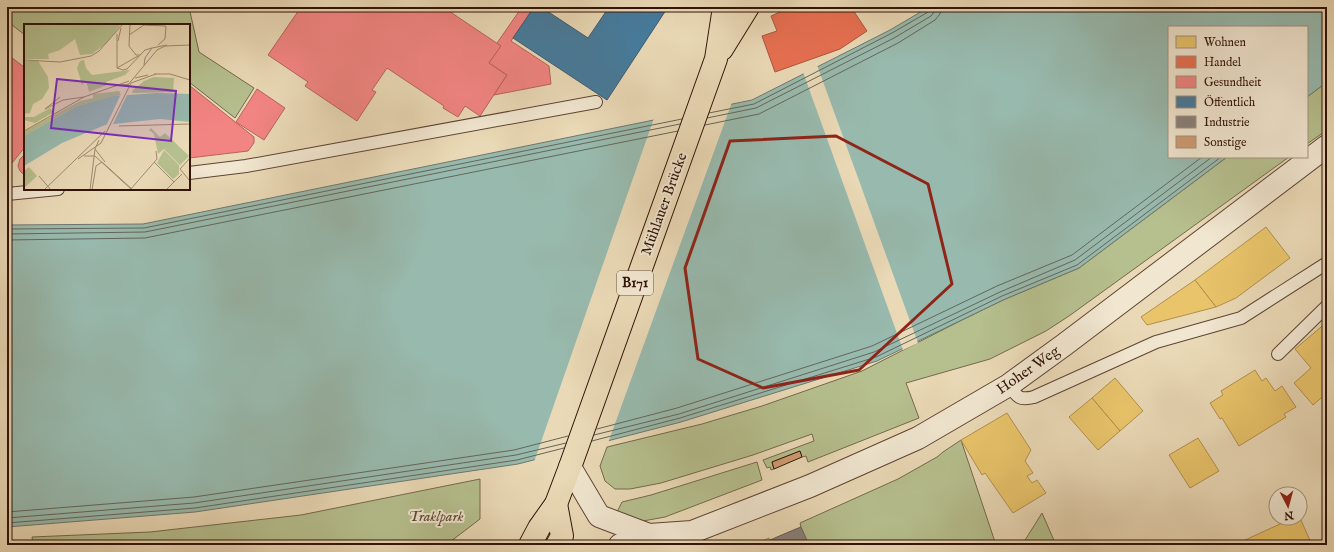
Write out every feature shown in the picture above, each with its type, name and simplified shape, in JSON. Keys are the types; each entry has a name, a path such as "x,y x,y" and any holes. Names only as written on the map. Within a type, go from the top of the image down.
{"main road":[{"name":"B171","path":"716,59 724,7"},
{"name":"B171","path":"716,59 748,7"},
{"name":"Mühlauer Brücke","path":"570,466 716,59"},
{"name":"B171","path":"530,545 539,528 556,504 570,466"},
{"path":"556,504 562,536 557,545"}],"street":[{"name":"Hoher Weg","path":"620,545 649,535 684,538 911,441 1009,385 1327,146"},
{"path":"570,466 599,516 649,535"}],"lane":[{"path":"190,173 246,166 596,102"},
{"path":"7,194 48,190"},
{"path":"1009,385 1020,398 1028,399 1156,342 1241,318 1327,263"},
{"path":"1278,354 1327,306"}],"highlighted area":[{"path":"836,136 928,184 952,284 859,370 763,388 698,359 685,268 730,141"}],"green space":[{"path":"7,7 189,7 199,52 254,88 235,118 190,83 190,24 24,24 24,34 7,21"},
{"path":"1327,82 1327,130 1308,143 1308,96"},
{"path":"1226,158 1288,158 1046,331 990,359 906,383 919,418 808,462 806,456 802,457 800,451 772,462 774,469 771,470 770,467 767,468 763,460 814,441 812,434 753,455 661,483 630,489 615,489 605,481 600,466 607,447 702,424 762,406 862,371 1003,300 1079,268"},
{"path":"961,440 996,545 779,545 775,538 801,527 800,523 898,479 937,457"},
{"path":"757,462 762,480 665,517 643,521 615,516 622,502 651,495"},
{"name":"Traklpark","path":"480,479 480,519 446,545 33,545 32,537 150,532 301,515"},
{"path":"1042,513 1056,545 1022,545"}],"water":[{"path":"929,7 1327,7 1327,82 1308,96 1308,26 1168,26 1168,158 1226,158 1079,268 1003,300 877,361 681,422 518,464 195,512 7,527 7,225 143,224 752,100 890,30"}],"pier":[{"path":"817,65 918,343 903,350 803,72"},
{"path":"732,102 608,443 534,462 654,118"}],"building: Wohnen":[{"path":"1266,227 1290,258 1236,298 1216,307 1195,280"},
{"path":"1195,280 1216,307 1147,325 1141,317"},
{"path":"1327,322 1327,376 1325,378 1327,380 1327,393 1313,405 1294,383 1311,368 1295,349"},
{"path":"1255,370 1262,381 1266,378 1275,391 1282,386 1296,407 1284,414 1286,417 1239,446 1222,418 1220,419 1210,403 1223,395 1221,391"},
{"path":"1115,378 1143,411 1120,431 1092,398"},
{"path":"1092,398 1120,431 1098,450 1069,417"},
{"path":"1007,413 1031,450 1025,461 1033,473 1027,476 1032,483 1037,480 1046,493 1013,513 985,473 982,475 961,440"},
{"path":"1198,438 1219,471 1190,488 1169,455"},
{"path":"1276,526 1304,526 1312,545 1245,545 1243,541"},
{"path":"769,538 773,545 752,545"}],"building: Handel":[{"path":"791,7 851,7 867,31 840,49 775,72 762,36 777,31 771,16"}],"building: Gesundheit":[{"path":"301,7 443,7 501,46 489,63 507,75 480,116 465,106 458,117 387,68 372,90 376,92 357,121 305,86 308,82 268,55"},
{"path":"522,7 534,7 511,41 549,66 551,84 494,95 507,75 489,63 501,46 497,43"},
{"path":"7,54 24,67 24,148 12,163 7,159"},
{"path":"190,86 254,137 254,143 248,151 190,158"},
{"path":"257,89 285,108 264,140 236,122"},
{"path":"24,155 24,175 18,166 20,159"}],"building: Öffentlich":[{"path":"534,7 541,7 588,38 609,7 668,7 607,100 513,38"},
{"path":"30,541 30,545 7,545 7,542"}],"building: Industrie":[{"path":"801,527 809,545 773,545 770,540"}],"building: Sonstige":[{"path":"800,451 802,457 774,469 772,462"}]}
